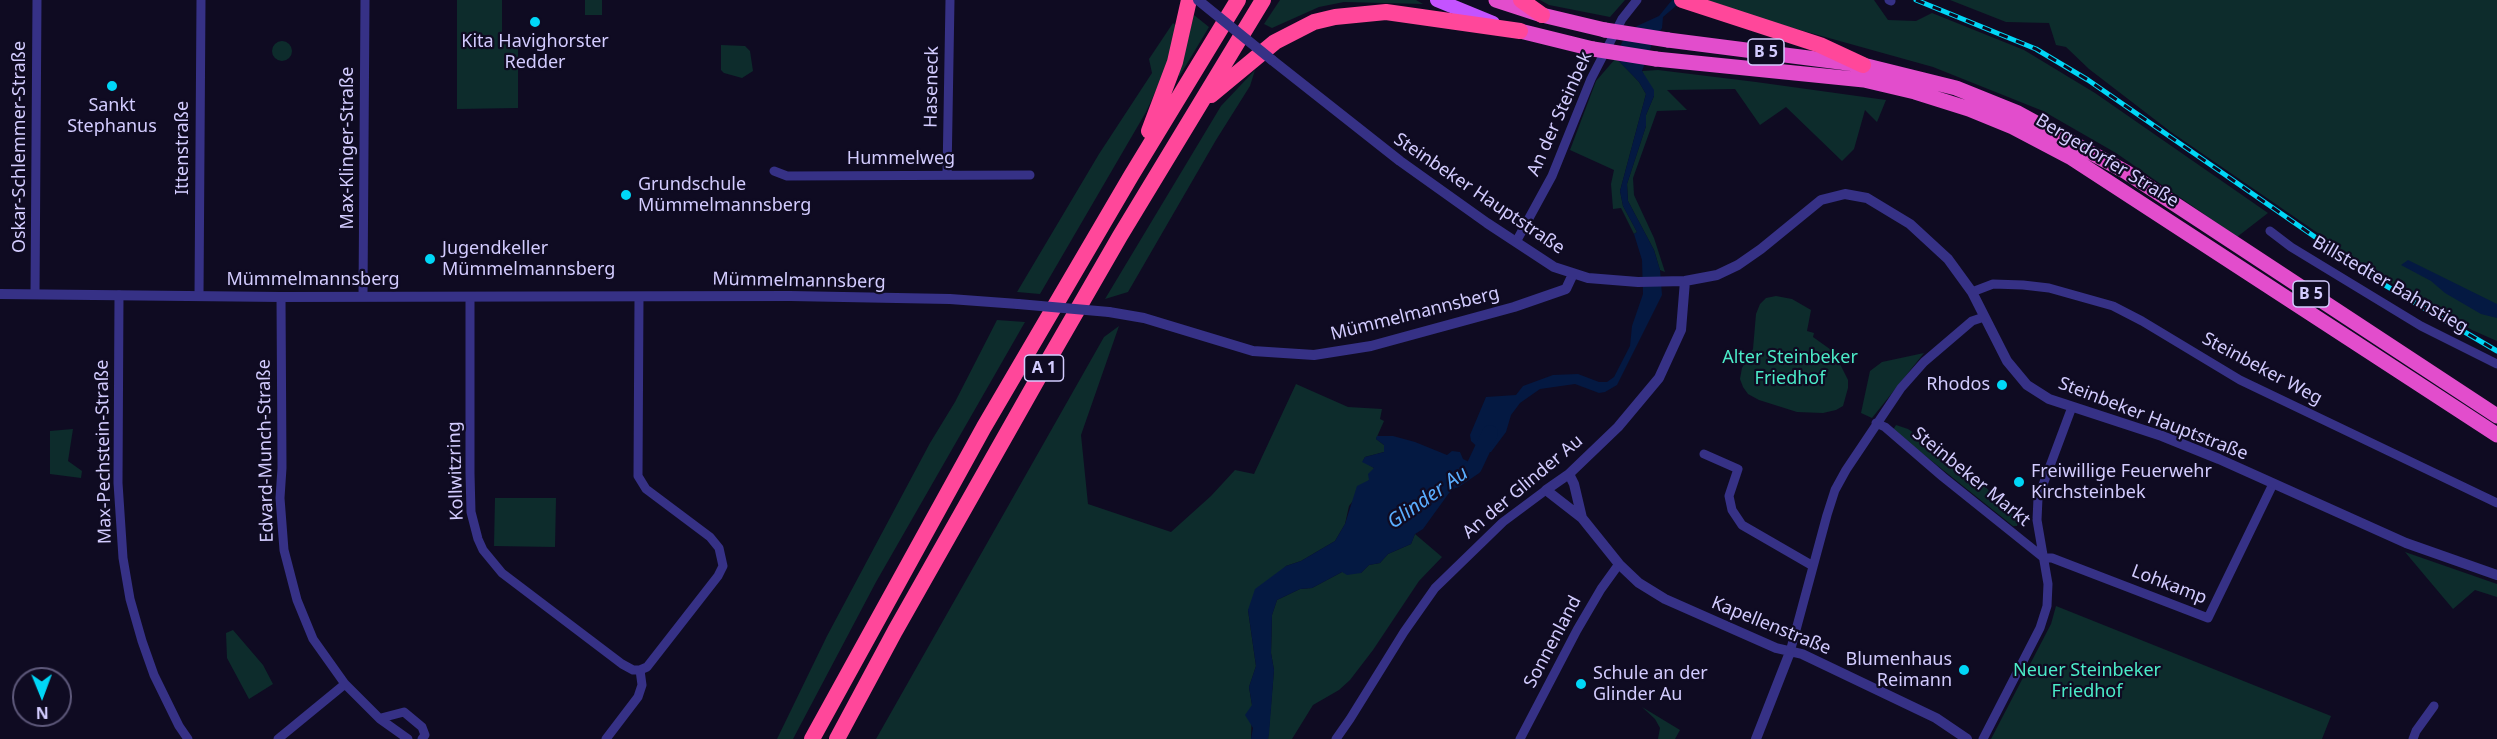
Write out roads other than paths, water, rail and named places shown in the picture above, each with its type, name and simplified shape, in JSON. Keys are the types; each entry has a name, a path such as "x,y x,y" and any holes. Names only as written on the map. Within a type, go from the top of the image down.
{"highway":[{"path":"1131,176 1175,62 1189,0"},
{"name":"A 1","path":"813,739 984,428 1131,176 1238,0"},
{"name":"A 1","path":"837,739 895,631 1045,366 1263,0"},
{"name":"Bergedorfer Straße","path":"1496,0 1542,15 1605,30 1863,65 1956,88 2055,131 2126,172 2497,416"},
{"path":"1521,0 1542,15"},
{"path":"1688,2 1820,45 1863,65"},
{"path":"1197,108 1275,42 1314,22 1335,17 1386,12 1520,31"},
{"name":"Bergedorfer Straße","path":"1520,31 1593,50 1864,80 1926,95 2013,127 2070,156 2497,435"}],"main road":[{"name":"Bergedorfer Straße","path":"1437,0 1479,18 1520,31"}],"street":[{"name":"Oskar-Schlemmer-Straße","path":"36,294 37,0"},
{"name":"Ittenstraße","path":"199,296 201,0"},
{"name":"Max-Klinger-Straße","path":"363,296 365,0"},
{"name":"Haseneck","path":"947,175 950,0"},
{"name":"Steinbeker Hauptstraße","path":"1198,0 1400,161 1554,267 1605,281 1638,282 1685,281 1726,272 1761,249 1816,203 1845,194 1867,198 1910,224 1948,259 1972,292 2007,361 2027,385 2049,399 2162,436 2406,543 2497,575"},
{"name":"An der Steinbek","path":"1516,242 1552,176 1591,79 1622,19 1637,0"},
{"name":"Hummelweg","path":"774,171 788,176 1030,175"},
{"name":"Billstedter Bahnstieg","path":"2270,231 2291,247 2421,326 2497,364"},
{"name":"Mümmelmannsberg","path":"0,294 950,299 1109,312 1144,318 1253,351 1314,355 1371,346 1514,307 1566,289 1573,274"},
{"name":"An der Glinder Au","path":"1336,739 1435,588 1503,522 1569,474 1618,427 1659,378 1681,330 1685,281"},
{"name":"Steinbeker Weg","path":"1972,292 1993,284 2023,285 2049,288 2113,306 2240,380 2497,503"},
{"name":"Max-Pechstein-Straße","path":"119,296 118,483 123,558 130,599 154,675 188,739"},
{"name":"Edvard-Munch-Straße","path":"281,297 282,468 280,498 284,550 297,600 313,639 345,684 381,718 408,739"},
{"name":"Kollwitzring","path":"470,297 471,512 483,550 502,573 622,664 633,670 640,670"},
{"path":"606,739 638,697 642,685 640,670 647,667 718,576 723,566 718,548 710,537 646,489 638,476 639,297"},
{"path":"1756,739 1790,651 1835,490 1876,423 1901,388 1924,362 1972,321 1984,317"},
{"path":"1983,739 2040,628 2047,606 2048,584 2037,520 2038,498 2072,407"},
{"name":"Steinbeker Markt","path":"1876,423 1885,427 2044,558"},
{"path":"1704,454 1738,469 1729,496 1732,510 1742,525 1814,566"},
{"name":"Kapellenstraße","path":"1569,474 1574,484 1581,518"},
{"name":"Lohkamp","path":"2044,558 2052,558 2208,618 2274,484"},
{"name":"Kapellenstraße","path":"1546,490 1581,518 1619,564 1639,583 1665,599 1776,648 1802,654 1936,718 1967,739"},
{"name":"Sonnenland","path":"1520,739 1577,630 1619,564"},
{"path":"278,739 345,684"},
{"path":"2414,739 2416,730 2434,706"},
{"path":"381,718 404,712 422,727 425,735 422,739"}],"water":[{"path":"1672,0 1683,0 1663,17 1662,28 1652,44 1642,71 1654,90 1654,96 1646,115 1646,126 1627,184 1628,201 1654,250 1660,270 1662,295 1617,385 1599,393 1575,384 1540,389 1520,403 1511,415 1506,432 1491,452 1484,453 1471,441 1470,435 1486,397 1516,395 1523,386 1553,375 1578,374 1599,382 1607,382 1614,377 1630,346 1632,326 1643,294 1642,260 1634,234 1637,232 1623,206 1620,191 1646,94 1639,82 1616,58 1622,42 1637,26 1659,16"},
{"path":"2408,260 2497,304 2497,318 2481,314 2445,293 2431,281 2401,265"},
{"path":"1377,436 1393,436 1447,455 1452,451 1460,452 1463,459 1471,463 1476,471 1449,493 1423,529 1415,534 1411,544 1388,554 1380,563 1369,565 1361,573 1347,575 1342,572 1312,588 1300,589 1277,600 1272,615 1271,653 1274,670 1269,734 1268,739 1251,739 1253,728 1245,715 1252,705 1249,687 1256,666 1248,610 1255,589 1286,566 1301,561 1335,541 1345,524 1357,486 1369,480 1368,474 1374,468 1362,462 1365,457 1384,452 1384,445 1376,439"}],"waterway":[{"name":"Glinder Au","path":"1455,480 1474,467 1490,433"}],"railway":[{"path":"1916,0 2036,49 2088,80 2383,284 2497,351"}],"place":[{"name":"Kita Havighorster Redder","path":"535,22"},
{"name":"Sankt Stephanus","path":"112,86"},
{"name":"Grundschule Mümmelmannsberg","path":"626,195"},
{"name":"Jugendkeller Mümmelmannsberg","path":"430,259"},
{"name":"Rhodos","path":"2002,385"},
{"name":"Freiwillige Feuerwehr Kirchsteinbek","path":"2019,482"},
{"name":"Blumenhaus Reimann","path":"1964,670"},
{"name":"Schule an der Glinder Au","path":"1581,684"}],"park label":[{"name":"Alter Steinbeker Friedhof","path":"1790,368"},
{"name":"Neuer Steinbeker Friedhof","path":"2087,681"}]}
